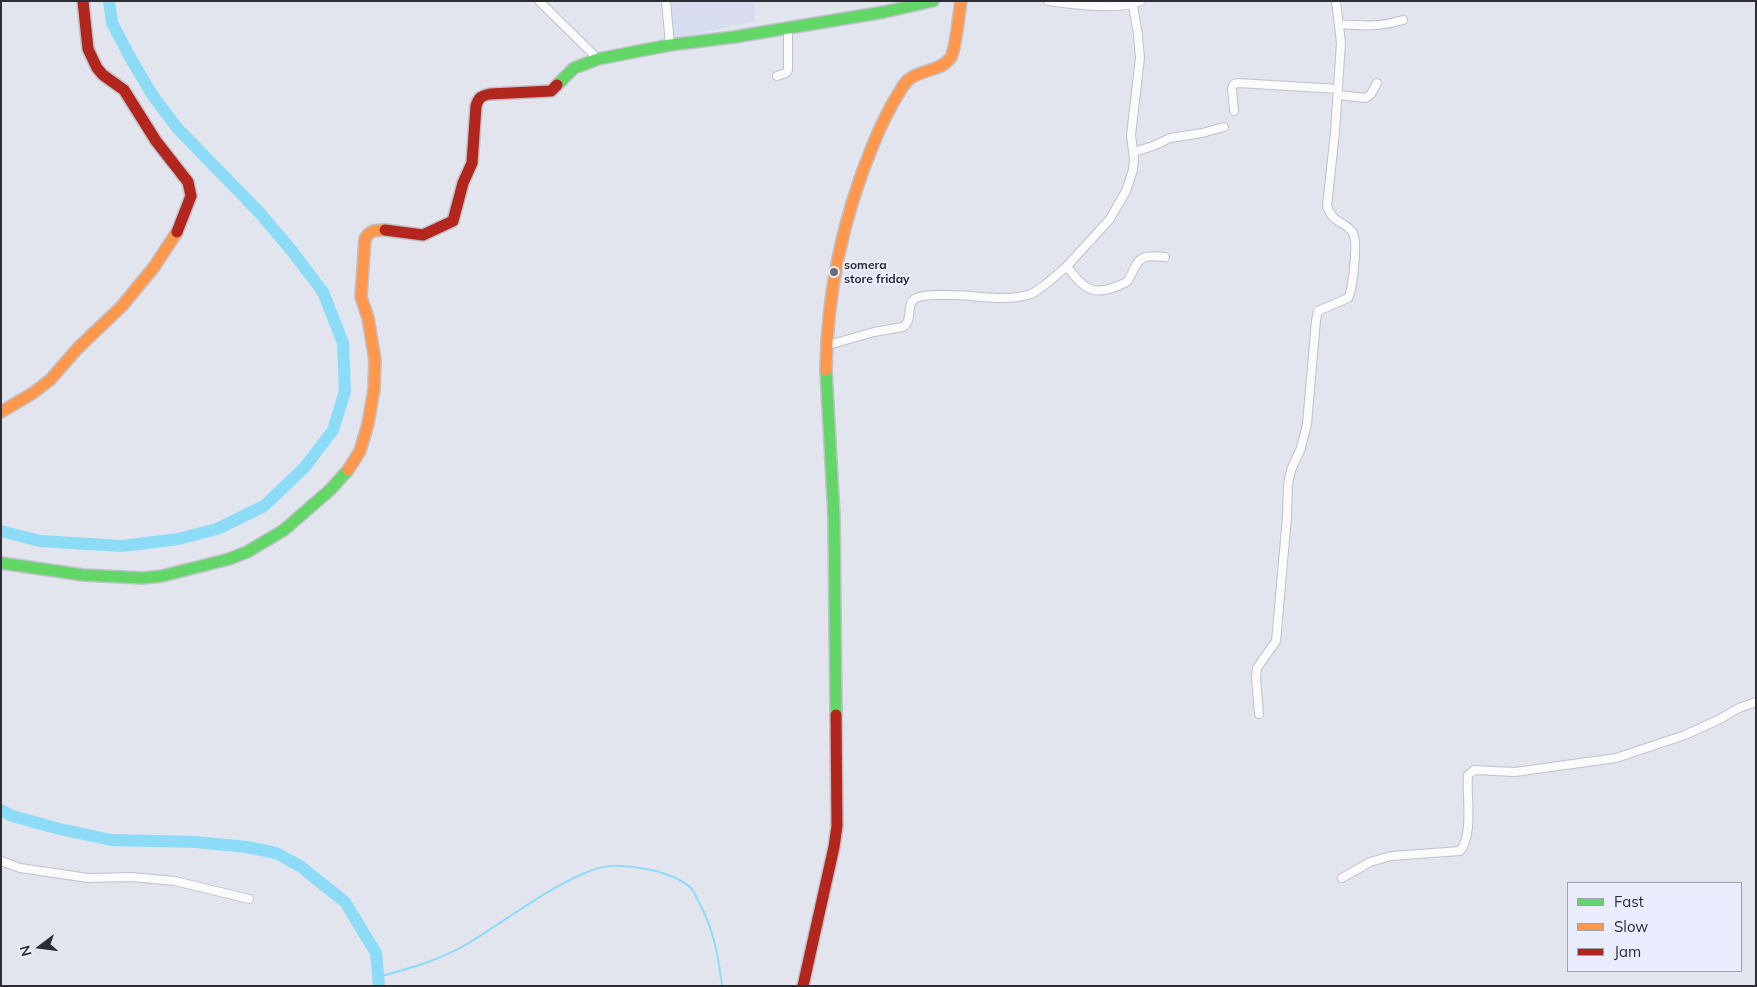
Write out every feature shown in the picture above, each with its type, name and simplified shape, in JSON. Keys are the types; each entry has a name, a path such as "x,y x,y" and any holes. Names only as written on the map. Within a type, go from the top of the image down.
{"street":[{"path":"1,412 33,393 50,380 78,348 122,306 154,267 176,236 184,219 191,196 188,182 156,141 124,90 103,75 97,68 88,49 86,39 84,1"},
{"path":"539,1 598,59"},
{"path":"666,1 670,45"},
{"path":"1,563 83,575 143,578 162,576 229,559 247,552 284,530 331,490 356,460 368,424 374,388 375,360 368,318 361,297 365,239 369,232 374,230 387,230 416,236 423,235 453,221 463,183 472,163 476,106 481,96 551,91 574,68 598,59 670,45 734,37 884,12 933,1"},
{"path":"803,986 837,826 834,513 826,379 831,291 844,229 857,186 875,141 905,84 913,76 949,61 952,55 961,1"},
{"path":"1048,1 1088,6 1133,5 1141,1"},
{"path":"1259,714 1256,678 1258,668 1276,641 1287,517 1288,484 1291,470 1301,448 1307,424 1316,320 1318,311 1348,298 1352,288 1356,238 1350,229 1329,214 1327,206 1341,43 1336,1"},
{"path":"828,345 874,332 903,327 908,321 910,304 916,298 964,294 997,297 1024,295 1042,288 1067,266 1110,219 1130,183 1133,170 1134,152 1131,135 1140,51 1133,5"},
{"path":"1339,24 1370,26 1403,20"},
{"path":"777,76 786,73 788,70 788,28"},
{"path":"1234,111 1232,88 1234,84 1238,83 1338,92 1366,98 1371,94 1377,83"},
{"path":"1134,152 1170,138 1202,134 1224,127"},
{"path":"1067,266 1076,280 1083,286 1098,291 1114,288 1127,282 1137,261 1145,256 1166,257"},
{"path":"1342,878 1370,862 1391,856 1460,851 1466,834 1468,775 1474,770 1515,772 1616,758 1685,735 1739,708 1756,702"},
{"path":"1,861 20,868 88,878 131,877 175,881 249,899"}],"shaded area":[{"path":"667,1 754,1 755,21 671,40"}],"waterway":[{"path":"1,531 40,541 122,546 178,539 217,529 264,506 305,467 333,430 345,391 343,343 323,292 259,212 178,129 153,96 112,23 109,1"},
{"path":"1,810 12,816 111,840 195,842 247,847 276,853 300,866 345,902 376,953 379,986"},
{"path":"378,977 446,955 467,944 571,879 594,869 620,866 660,872 681,881 692,889 712,933 722,986"}],"traffic: fast":[{"path":"557,85 574,68 598,59 670,45 734,37 884,12 933,1"},
{"path":"826,370 834,516 836,715"},
{"path":"1,563 83,575 143,578 162,576 229,559 247,552 284,530 331,489 348,470"}],"traffic: slow":[{"path":"826,370 833,284 845,228 862,174 883,121 908,80 913,76 942,65 951,57 956,38 961,1"},
{"path":"348,470 360,451 368,424 374,389 375,360 368,318 361,297 365,239 373,231 385,230"},
{"path":"1,412 33,393 50,380 78,348 122,306 154,267 177,232"}],"traffic: jam":[{"path":"83,1 88,49 97,68 103,75 124,90 156,141 188,182 191,196 177,232"},
{"path":"385,230 423,235 453,221 463,183 472,163 476,106 481,97 490,94 551,91 557,85"},
{"path":"803,986 837,826 836,715"}],"place":[{"name":"somera store friday","path":"834,272"}]}
